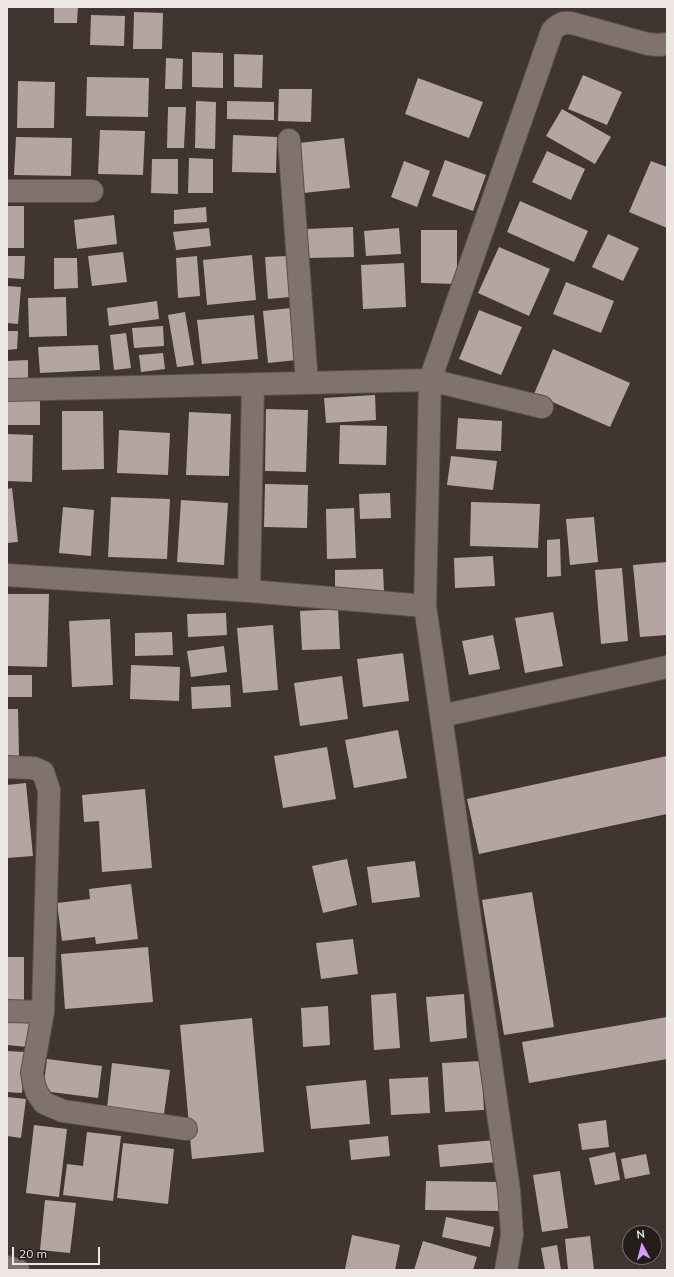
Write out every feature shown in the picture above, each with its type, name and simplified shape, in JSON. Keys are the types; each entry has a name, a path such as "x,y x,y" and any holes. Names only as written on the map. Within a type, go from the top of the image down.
{"street":[{"path":"506,1270 512,1235 509,1190 425,606 430,380 552,30 563,23 571,23 648,44 667,44"},
{"path":"289,140 307,383"},
{"path":"7,192 92,191"},
{"path":"7,390 430,380 542,407"},
{"path":"249,590 253,384"},
{"path":"7,575 249,590 425,606"},
{"path":"441,716 667,667"},
{"path":"7,767 34,768 43,772 49,790 43,1012 32,1073 34,1084 44,1103 63,1111 186,1128"},
{"path":"7,1011 43,1012"},
{"path":"7,1267 18,1270"}],"building":[{"path":"54,7 78,7 77,23 54,23"},
{"path":"134,12 163,13 162,49 133,49"},
{"path":"91,15 125,16 124,46 90,45"},
{"path":"192,52 223,53 223,88 192,87"},
{"path":"234,54 263,55 262,88 234,87"},
{"path":"166,58 183,59 182,89 165,89"},
{"path":"583,75 622,92 607,125 568,109"},
{"path":"87,77 149,78 148,117 86,116"},
{"path":"418,78 483,102 469,138 405,114"},
{"path":"18,81 55,82 54,128 17,128"},
{"path":"279,89 312,89 311,122 278,121"},
{"path":"196,101 216,102 215,149 195,148"},
{"path":"227,101 274,102 274,120 227,119"},
{"path":"168,107 186,107 184,148 167,148"},
{"path":"562,109 611,137 595,164 546,136"},
{"path":"100,130 145,131 143,175 98,174"},
{"path":"233,135 277,137 276,173 232,172"},
{"path":"16,137 72,138 71,176 14,175"},
{"path":"344,138 350,188 304,193 299,143"},
{"path":"547,151 585,169 571,200 532,182"},
{"path":"189,158 213,159 213,193 188,193"},
{"path":"152,159 178,159 178,194 151,193"},
{"path":"445,160 486,175 473,211 432,196"},
{"path":"404,161 430,171 417,207 391,197"},
{"path":"651,161 667,167 667,228 629,212"},
{"path":"520,201 588,231 574,262 507,232"},
{"path":"7,206 24,206 24,248 7,248"},
{"path":"206,207 207,222 174,224 174,210"},
{"path":"114,215 117,244 77,249 74,220"},
{"path":"353,227 354,257 307,258 306,229"},
{"path":"209,228 211,246 176,250 173,232"},
{"path":"399,228 401,254 366,256 364,231"},
{"path":"421,230 457,230 457,284 421,283"},
{"path":"608,234 639,248 623,281 592,267"},
{"path":"499,247 550,269 529,316 478,293"},
{"path":"123,252 127,282 92,286 88,256"},
{"path":"252,255 256,300 207,305 203,260"},
{"path":"7,256 25,256 24,279 7,278"},
{"path":"197,256 200,296 178,298 176,258"},
{"path":"288,256 290,297 268,299 265,257"},
{"path":"54,258 77,258 78,288 54,289"},
{"path":"404,263 406,307 363,309 361,265"},
{"path":"566,282 614,301 601,333 553,314"},
{"path":"7,286 21,287 18,324 7,323"},
{"path":"66,297 67,336 29,337 28,298"},
{"path":"157,301 159,319 109,326 107,308"},
{"path":"291,308 297,360 268,363 263,311"},
{"path":"479,310 522,327 501,375 459,359"},
{"path":"185,312 194,365 177,367 168,315"},
{"path":"254,315 258,359 202,364 197,320"},
{"path":"163,326 164,346 134,348 132,328"},
{"path":"7,331 18,331 17,349 7,350"},
{"path":"126,333 131,368 114,370 110,335"},
{"path":"98,345 100,370 40,373 38,347"},
{"path":"553,349 630,383 610,427 534,394"},
{"path":"163,353 165,369 141,372 139,355"},
{"path":"28,360 28,378 7,379 7,361"},
{"path":"375,395 376,420 326,423 324,398"},
{"path":"7,399 40,399 40,425 7,425"},
{"path":"266,409 308,410 306,472 265,471"},
{"path":"62,411 103,411 104,469 62,470"},
{"path":"189,412 231,414 229,476 186,475"},
{"path":"458,418 502,421 501,451 456,449"},
{"path":"340,425 387,426 386,465 339,464"},
{"path":"119,430 170,433 168,475 117,473"},
{"path":"7,434 33,435 32,482 7,481"},
{"path":"451,456 497,461 493,490 447,485"},
{"path":"265,484 308,485 307,528 264,527"},
{"path":"12,488 18,542 7,543 7,489"},
{"path":"390,493 391,518 360,519 359,494"},
{"path":"111,497 170,499 167,559 108,557"},
{"path":"181,500 228,503 224,565 177,562"},
{"path":"471,502 540,504 538,548 470,546"},
{"path":"63,507 94,510 91,556 59,553"},
{"path":"354,508 356,558 327,559 326,509"},
{"path":"594,517 598,562 570,565 566,519"},
{"path":"560,539 561,576 547,577 547,540"},
{"path":"493,556 495,586 455,588 454,558"},
{"path":"667,562 667,635 640,637 633,565"},
{"path":"622,568 628,641 601,644 595,570"},
{"path":"383,569 384,591 335,592 335,570"},
{"path":"7,594 49,594 47,667 7,666"},
{"path":"338,609 340,649 302,650 300,611"},
{"path":"553,612 563,666 525,673 515,618"},
{"path":"226,613 227,635 188,637 187,614"},
{"path":"110,619 113,685 72,687 69,621"},
{"path":"273,625 278,690 243,693 237,628"},
{"path":"172,632 173,655 135,656 135,633"},
{"path":"493,635 500,669 469,675 462,641"},
{"path":"224,646 227,672 191,677 187,651"},
{"path":"403,653 409,701 363,707 357,659"},
{"path":"131,665 180,667 179,701 130,699"},
{"path":"7,675 32,675 32,697 7,697"},
{"path":"342,676 348,719 300,726 294,683"},
{"path":"230,685 231,707 192,709 191,687"},
{"path":"7,709 18,709 19,756 7,756"},
{"path":"398,730 407,778 354,788 345,740"},
{"path":"327,747 336,799 283,808 274,756"},
{"path":"667,756 667,814 479,854 467,799"},
{"path":"26,783 33,856 7,858 7,785"},
{"path":"145,789 152,868 102,872 99,821 84,822 82,795"},
{"path":"347,859 357,905 323,913 312,866"},
{"path":"415,861 420,897 372,903 367,867"},
{"path":"131,884 138,939 96,944 95,937 62,941 57,903 90,899 89,889"},
{"path":"532,892 554,1027 504,1035 482,900"},
{"path":"353,939 358,974 321,979 316,943"},
{"path":"148,947 153,1002 65,1009 61,954"},
{"path":"7,957 24,957 24,1002 7,1002"},
{"path":"396,993 400,1048 374,1050 371,995"},
{"path":"464,994 467,1038 430,1042 426,997"},
{"path":"328,1006 330,1045 303,1047 301,1008"},
{"path":"7,1017 31,1018 28,1047 7,1045"},
{"path":"667,1017 667,1059 529,1083 522,1042"},
{"path":"252,1018 264,1152 192,1159 180,1025"},
{"path":"7,1051 25,1052 22,1093 7,1092"},
{"path":"47,1059 102,1066 98,1098 43,1091"},
{"path":"481,1061 484,1110 445,1112 442,1063"},
{"path":"112,1063 170,1070 164,1114 107,1108"},
{"path":"428,1077 430,1113 391,1115 389,1079"},
{"path":"366,1080 370,1124 311,1129 306,1086"},
{"path":"7,1097 26,1099 21,1138 7,1136"},
{"path":"606,1120 609,1147 582,1150 578,1124"},
{"path":"34,1125 67,1129 59,1197 26,1193"},
{"path":"87,1132 121,1136 113,1201 63,1195 67,1164 83,1166"},
{"path":"388,1136 390,1156 351,1160 349,1140"},
{"path":"496,1140 497,1162 440,1167 438,1145"},
{"path":"123,1143 174,1149 168,1204 117,1198"},
{"path":"615,1152 620,1180 595,1185 589,1158"},
{"path":"646,1154 650,1174 625,1179 621,1159"},
{"path":"560,1171 568,1228 542,1232 533,1175"},
{"path":"426,1181 499,1182 499,1211 425,1210"},
{"path":"45,1200 76,1203 70,1253 40,1250"},
{"path":"446,1217 494,1227 490,1247 442,1237"},
{"path":"352,1235 400,1245 395,1270 345,1269"},
{"path":"590,1236 594,1270 568,1270 565,1239"},
{"path":"423,1241 477,1257 473,1270 414,1270"},
{"path":"557,1245 561,1270 545,1270 541,1248"}]}
